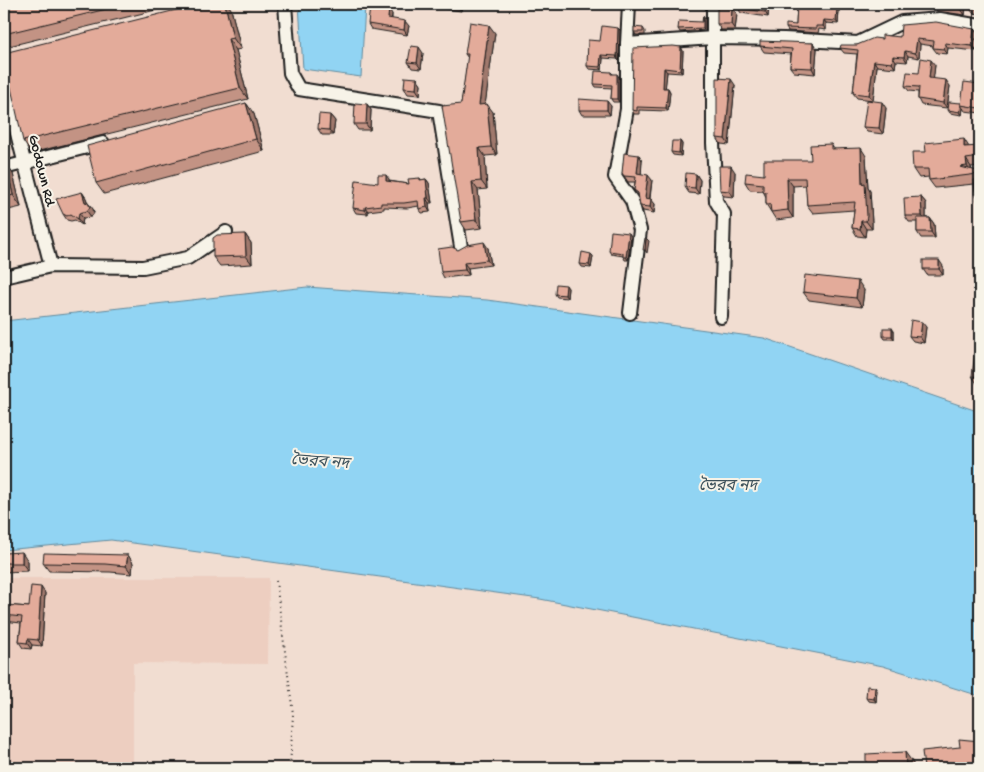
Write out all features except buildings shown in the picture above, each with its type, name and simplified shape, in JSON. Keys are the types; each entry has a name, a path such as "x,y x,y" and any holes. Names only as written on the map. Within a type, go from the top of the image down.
{"street":[{"path":"285,4 290,73 299,89 439,111 461,247"},
{"path":"629,4 627,109 615,177 632,200 640,230 630,313"},
{"path":"713,4 713,144 716,201 724,214 721,317"},
{"path":"627,44 713,38 858,43 902,22 940,19 980,26"},
{"name":"Godown Rd","path":"4,83 51,266"},
{"path":"4,168 111,142"},
{"path":"4,277 51,266 143,267 188,258 226,232"}],"path":[{"path":"276,581 293,714 290,768"}],"shaded area":[{"path":"4,578 269,578 268,664 133,663 133,768 4,768"}],"water":[{"path":"299,4 365,4 361,77 303,69"},
{"name":"ভৈরব নদ","path":"307,287 487,300 764,338 980,412 980,696 883,666 540,599 111,540 4,550 4,321"}]}
